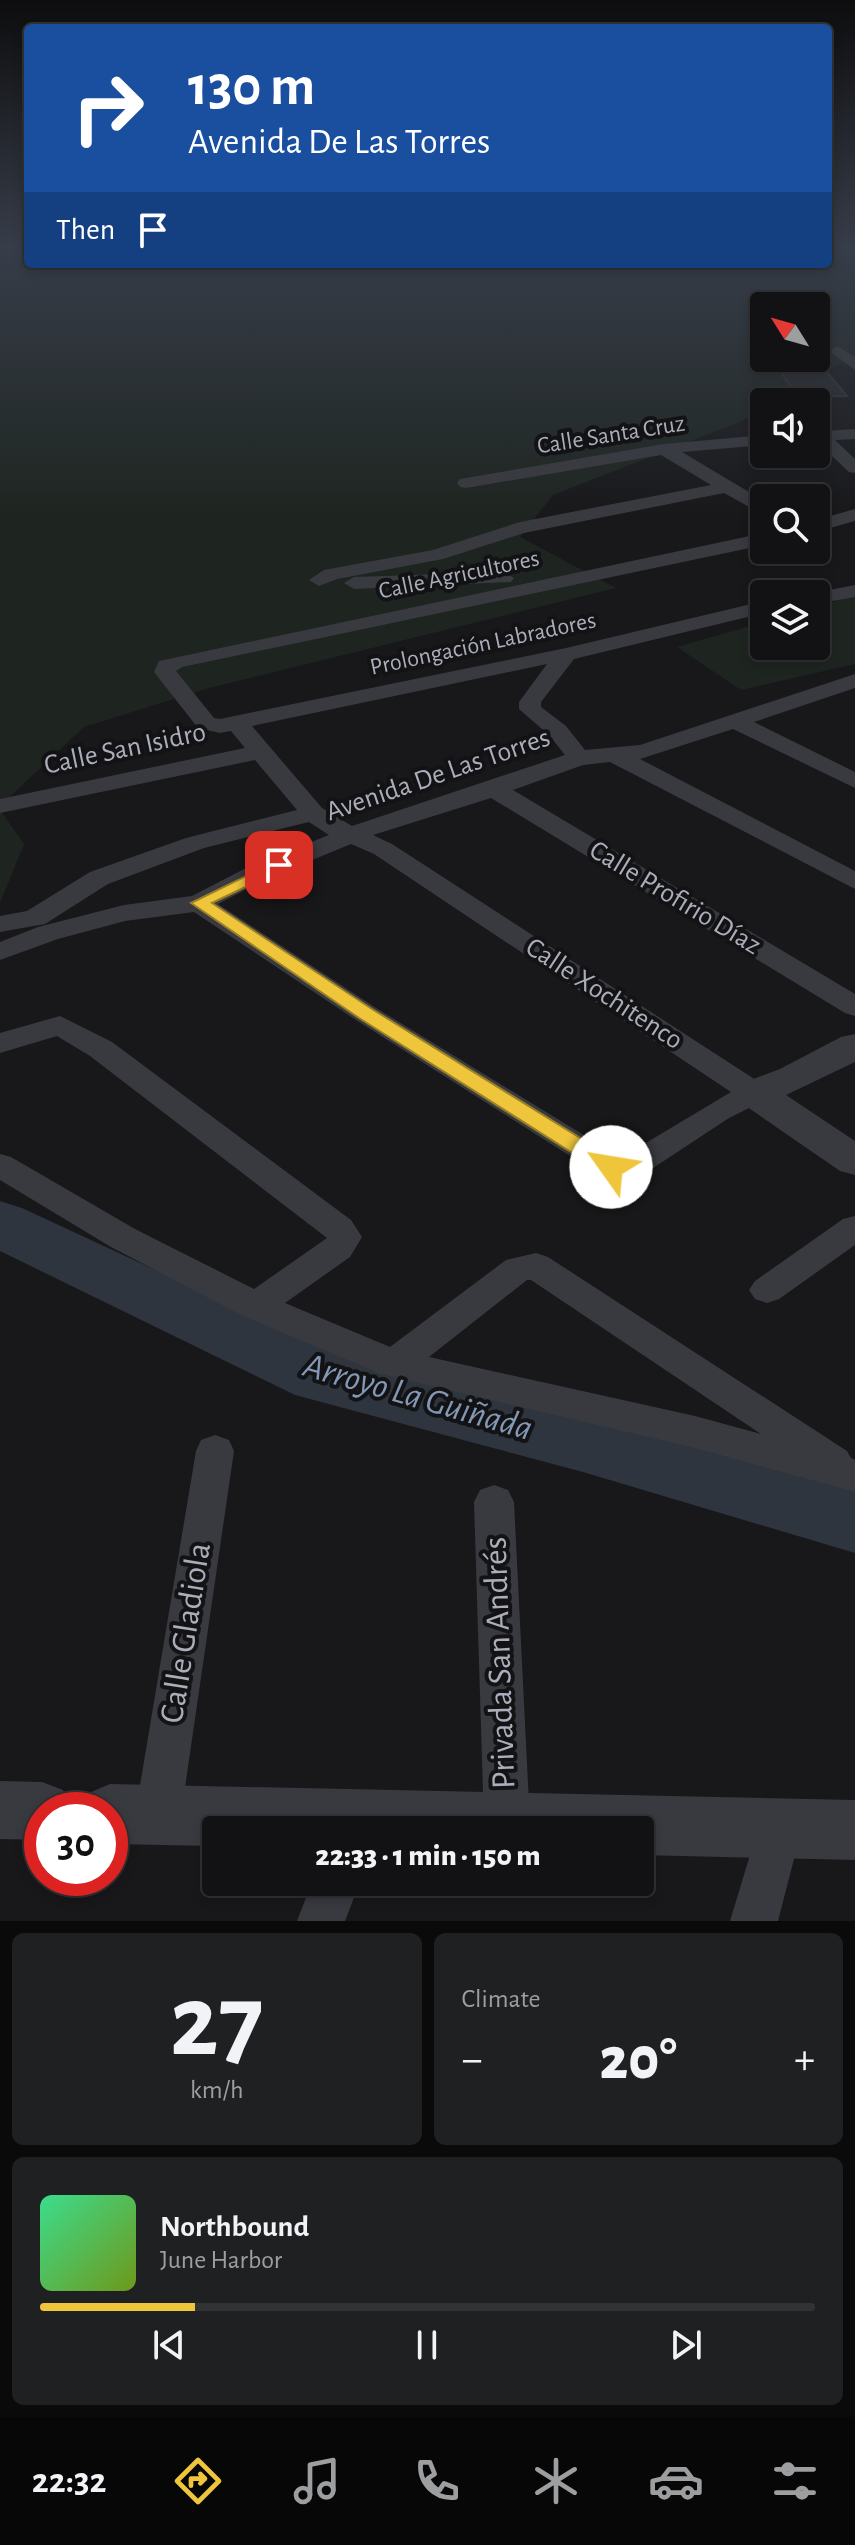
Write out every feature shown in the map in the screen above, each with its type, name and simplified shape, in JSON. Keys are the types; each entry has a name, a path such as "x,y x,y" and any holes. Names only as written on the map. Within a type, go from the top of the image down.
{"street":[{"path":"837,350 855,365"},
{"path":"830,435 855,434"},
{"name":"Calle Santa Cruz","path":"466,483 664,449 750,441"},
{"path":"830,446 855,468"},
{"path":"664,449 750,501"},
{"path":"543,584 510,577 336,584 319,580 340,572 436,555 520,528 727,487"},
{"path":"830,522 855,515"},
{"name":"Calle Agricultores","path":"212,725 206,723 165,672 167,666 750,542"},
{"path":"830,595 855,591"},
{"name":"Prolongación Labradores","path":"212,725 237,723 566,654 750,610"},
{"path":"566,654 530,704 533,713 558,731 579,758"},
{"name":"Avenida De Las Torres","path":"0,952 42,926 199,903 255,874 349,835 494,789 579,758 643,752 855,681"},
{"path":"823,692 855,706"},
{"path":"734,721 855,781"},
{"name":"Calle Xochitenco","path":"237,723 313,813 349,835 383,849 855,1161"},
{"name":"Calle San Isidro","path":"0,806 263,751"},
{"path":"616,756 855,881"},
{"name":"Calle Profirio Díaz","path":"494,789 855,1007"},
{"path":"0,924 42,926 99,878 195,843 313,813"},
{"path":"199,903 366,1014 611,1167 630,1168 718,1111 794,1078 855,1046"},
{"path":"0,1043 53,1026 67,1028 101,1049 339,1229 345,1237 338,1248 256,1306"},
{"path":"0,1165 87,1218 256,1306 394,1364 695,1432 854,1475"},
{"path":"767,1290 855,1228"},
{"path":"394,1364 518,1269 536,1266 854,1475"},
{"name":"Calle Gladiola","path":"134,1814 215,1451"},
{"name":"Privada San Andrés","path":"494,1502 507,1816"},
{"path":"0,1810 24,1811"},
{"path":"134,1814 202,1818"},
{"path":"654,1826 855,1830"},
{"path":"754,1921 779,1828"},
{"path":"321,1921 331,1896"}],"shaded area":[{"path":"0,338 750,338 750,372 825,372 798,388 750,388 750,416 742,421 553,495 520,537 616,588 209,688 84,727 0,806"},
{"path":"830,338 855,338 855,361 830,369"},
{"path":"855,595 855,664 741,690 677,647 750,626 750,660 830,660 830,603"},
{"path":"0,810 24,844 0,903"}],"building":[{"path":"781,372 827,372 847,396 830,396 830,388 791,388"}],"waterway":[{"name":"Arroyo La Guiñada","path":"0,1224 319,1376 583,1443 855,1521"}],"route":[{"path":"279,865 199,903 366,1014 611,1167"}]}
